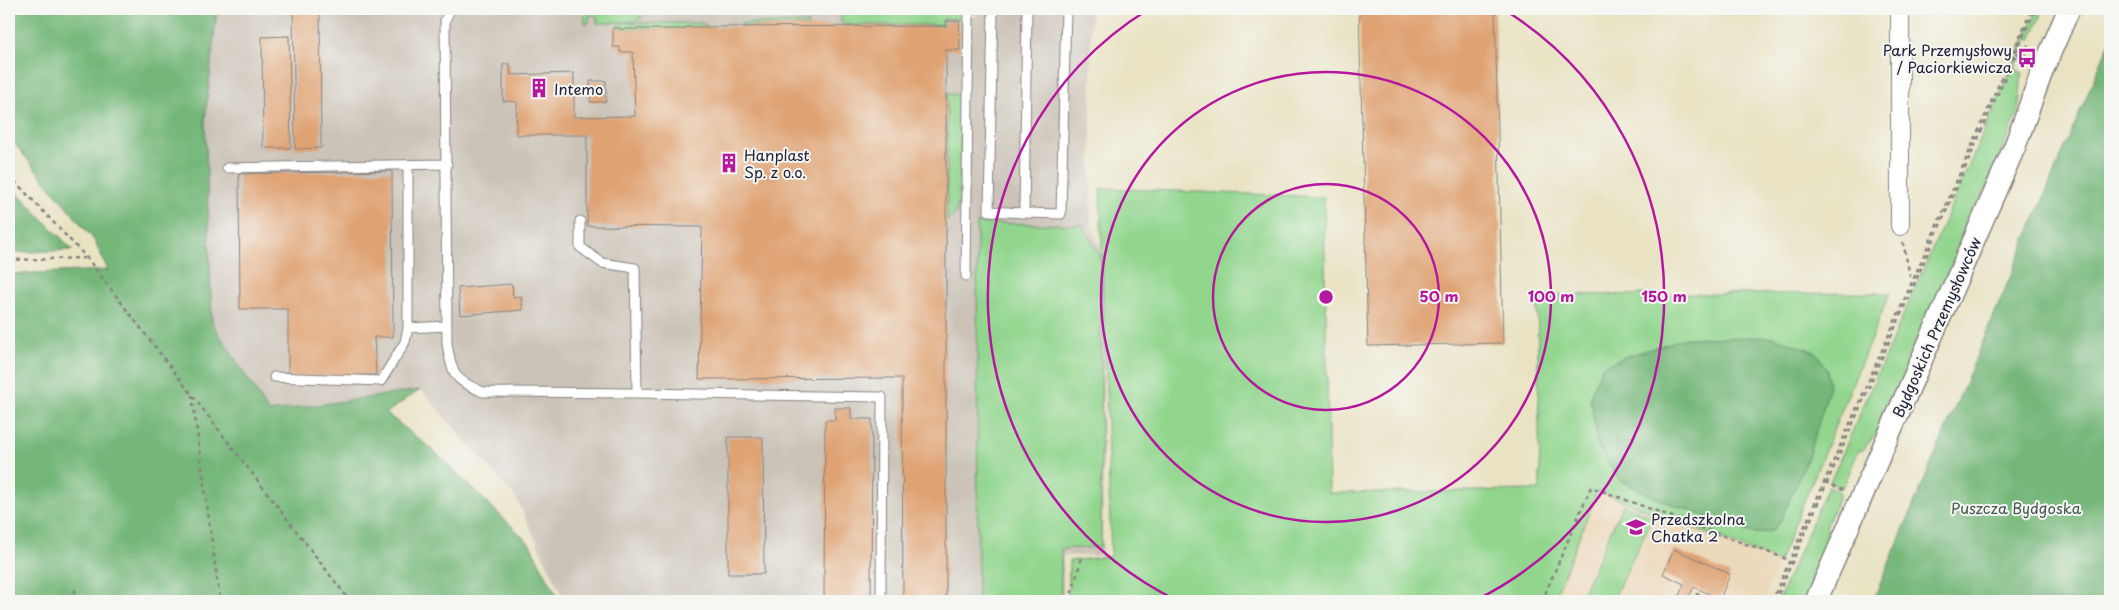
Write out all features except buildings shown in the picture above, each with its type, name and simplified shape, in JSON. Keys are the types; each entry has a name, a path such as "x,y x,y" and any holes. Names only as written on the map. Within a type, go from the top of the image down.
{"street":[{"path":"1900,9 1900,226"},
{"name":"Bydgoskich Przemysłowców","path":"2051,51 2054,9"},
{"name":"Bydgoskich Przemysłowców","path":"1816,601 2015,146 2051,51 2070,9"}],"lane":[{"path":"450,9 444,21 447,164 447,344 452,368 462,383 483,392 882,397 881,601"},
{"path":"966,276 969,9"},
{"path":"993,9 989,211 1061,214 1066,9"},
{"path":"1024,213 1027,9"},
{"path":"227,168 447,164"},
{"path":"274,377 381,381 405,342 408,328 408,165"},
{"path":"580,221 580,247 602,263 635,268 637,393"},
{"path":"408,328 447,326"}],"path":[{"path":"1773,601 1911,282 2034,9"},
{"path":"2021,71 2029,42"},
{"path":"2014,52 2024,56"},
{"path":"1825,482 2014,52"},
{"path":"9,176 87,258 350,601"},
{"path":"1900,226 1911,282"},
{"path":"9,260 87,258"},
{"path":"191,394 220,601"},
{"path":"1825,482 1848,492"},
{"path":"1542,601 1591,487 1791,561"},
{"path":"1072,601 1071,595 1082,557"},
{"path":"74,601 76,589"},
{"path":"1696,594 1714,601"}],"shaded area":[{"name":"Hanplast Sp. z o.o.","path":"217,9 961,9 961,16 975,17 976,9 1091,9 1091,225 1104,256 1102,555 1063,556 1063,601 565,601 516,498 421,390 269,412 212,323 205,120"},
{"name":"Przedszkolna Chatka 2","path":"1598,491 1779,562 1763,601 1552,601"}],"green space":[{"path":"9,9 217,9 205,120 212,323 269,412 420,390 386,413 434,451 529,543 560,601 9,601 9,274 108,270 94,240 9,137"},
{"path":"584,9 641,9 641,18 637,21 597,23 597,17 593,14 589,17 589,23 585,23"},
{"path":"964,9 963,19 943,19 943,25 845,25 841,22 840,10"},
{"path":"2038,9 2044,9 2031,40 2027,39 2023,52 2019,52"},
{"path":"621,23 702,23 708,27 685,27 685,29 615,28"},
{"path":"741,23 808,23 808,26 739,26"},
{"name":"Puszcza Bydgoska","path":"2110,41 2110,601 1873,601"},
{"path":"2017,56 2021,60 2017,60 2015,68 2022,73 2018,113 1883,425 1862,451 1859,450 1844,485 1840,487 1830,482"},
{"path":"947,94 961,95 959,201 955,215 947,221"},
{"path":"9,184 73,250 9,253"},
{"path":"1100,188 1324,197 1329,493 1540,490 1537,295 1890,293 1779,562 1598,491 1553,601 1068,601 1069,561 1111,556"},
{"path":"977,223 1082,225 1101,257 1101,547 1061,549 1061,601 978,601"},
{"path":"1772,337 1816,352 1827,370 1829,389 1808,457 1780,522 1772,531 1755,534 1663,501 1619,480 1598,446 1590,396 1602,367 1624,357 1686,338"},
{"path":"1828,486 1838,490 1840,494 1826,527 1828,529 1824,557 1807,601 1778,601"},
{"path":"1623,504 1653,517 1612,601 1579,601"}],"place":[{"name":"Park Przemysłowy / Paciorkiewicza","path":"2027,58"},
{"name":"Intemo","path":"539,88"},
{"name":"Hanplast Sp. z o.o.","path":"729,163"},
{"name":"Przedszkolna Chatka 2","path":"1636,527"}]}
